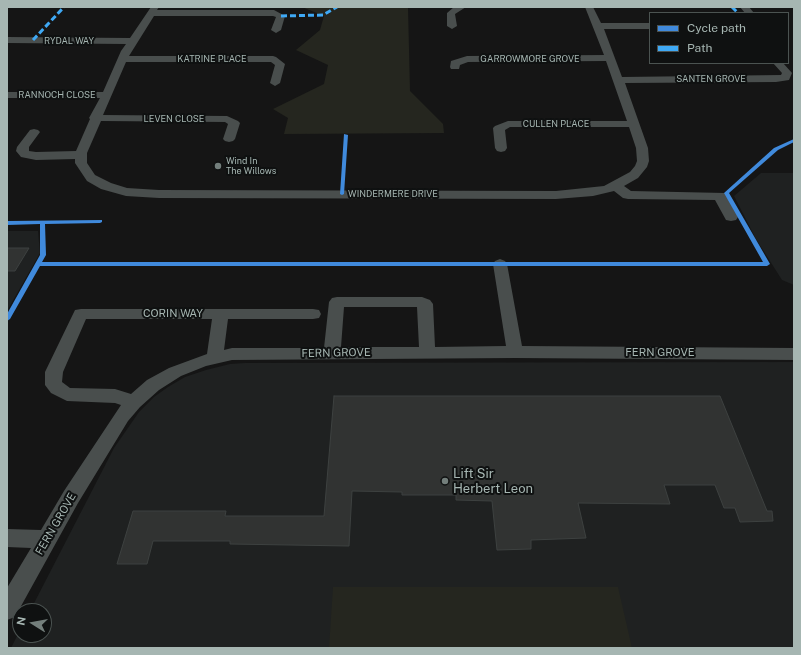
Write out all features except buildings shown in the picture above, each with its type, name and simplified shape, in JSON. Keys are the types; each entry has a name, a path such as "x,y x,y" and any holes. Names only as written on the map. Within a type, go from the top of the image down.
{"street":[{"path":"452,26 451,13 462,7"},
{"name":"WINDERMERE DRIVE","path":"80,155 82,166 96,181 120,190 148,194 556,195 593,192 615,186 634,175 641,167 643,161 642,148 598,26 589,7"},
{"path":"34,132 23,147 22,150 25,154 36,156 80,155 106,95 132,41 153,10 274,13 281,16 276,30"},
{"path":"598,26 649,26"},
{"name":"RYDAL WAY","path":"7,40 132,41"},
{"name":"KATRINE PLACE","path":"123,59 241,55 273,59 280,64 275,83"},
{"name":"GARROWMORE GROVE","path":"455,67 455,63 466,59 610,58"},
{"name":"SANTEN GROVE","path":"618,80 785,78 787,73 779,64"},
{"name":"RANNOCH CLOSE","path":"7,95 106,95"},
{"name":"LEVEN CLOSE","path":"96,118 211,114 234,123 229,139"},
{"name":"CULLEN PLACE","path":"501,148 499,128 508,124 634,124"},
{"path":"615,186 628,195 720,196 731,217"},
{"path":"500,264 515,352"},
{"path":"332,353 338,302 422,302 425,304 427,352"},
{"name":"CORIN WAY","path":"134,402 115,396 67,394 54,385 53,378 56,366 81,314 313,314"},
{"path":"215,357 221,314"},
{"name":"FERN GROVE","path":"7,608 46,538 112,430 134,402 153,385 168,376 184,368 215,357 237,354 427,352 794,354"},
{"path":"7,538 46,538"}],"shaded area":[{"path":"302,7 410,7 408,8 410,91 443,124 444,133 284,134 288,118 273,109 324,84 328,65 296,50 320,30 324,16"},
{"path":"761,173 794,173 794,285 782,280 756,239 734,196"},
{"path":"7,231 38,231 40,253 7,311"},
{"name":"Lift Sir Herbert Leon","path":"794,362 794,648 11,648 14,643 52,643 52,603 34,603 114,448 139,412 154,397 185,377 230,364"},
{"path":"333,587 618,587 632,648 329,648"}],"marked path":[{"path":"33,40 64,7"},
{"path":"281,16 323,15 337,7"},
{"path":"732,7 737,12"}],"cycle path":[{"path":"342,194 346,135"},
{"path":"42,222 43,255 38,264 767,264 726,193 776,149 794,140"},
{"path":"7,223 100,221"},
{"path":"7,319 38,264"}],"place":[{"name":"Wind In The Willows","path":"218,166"},
{"name":"Lift Sir Herbert Leon","path":"445,481"}]}
